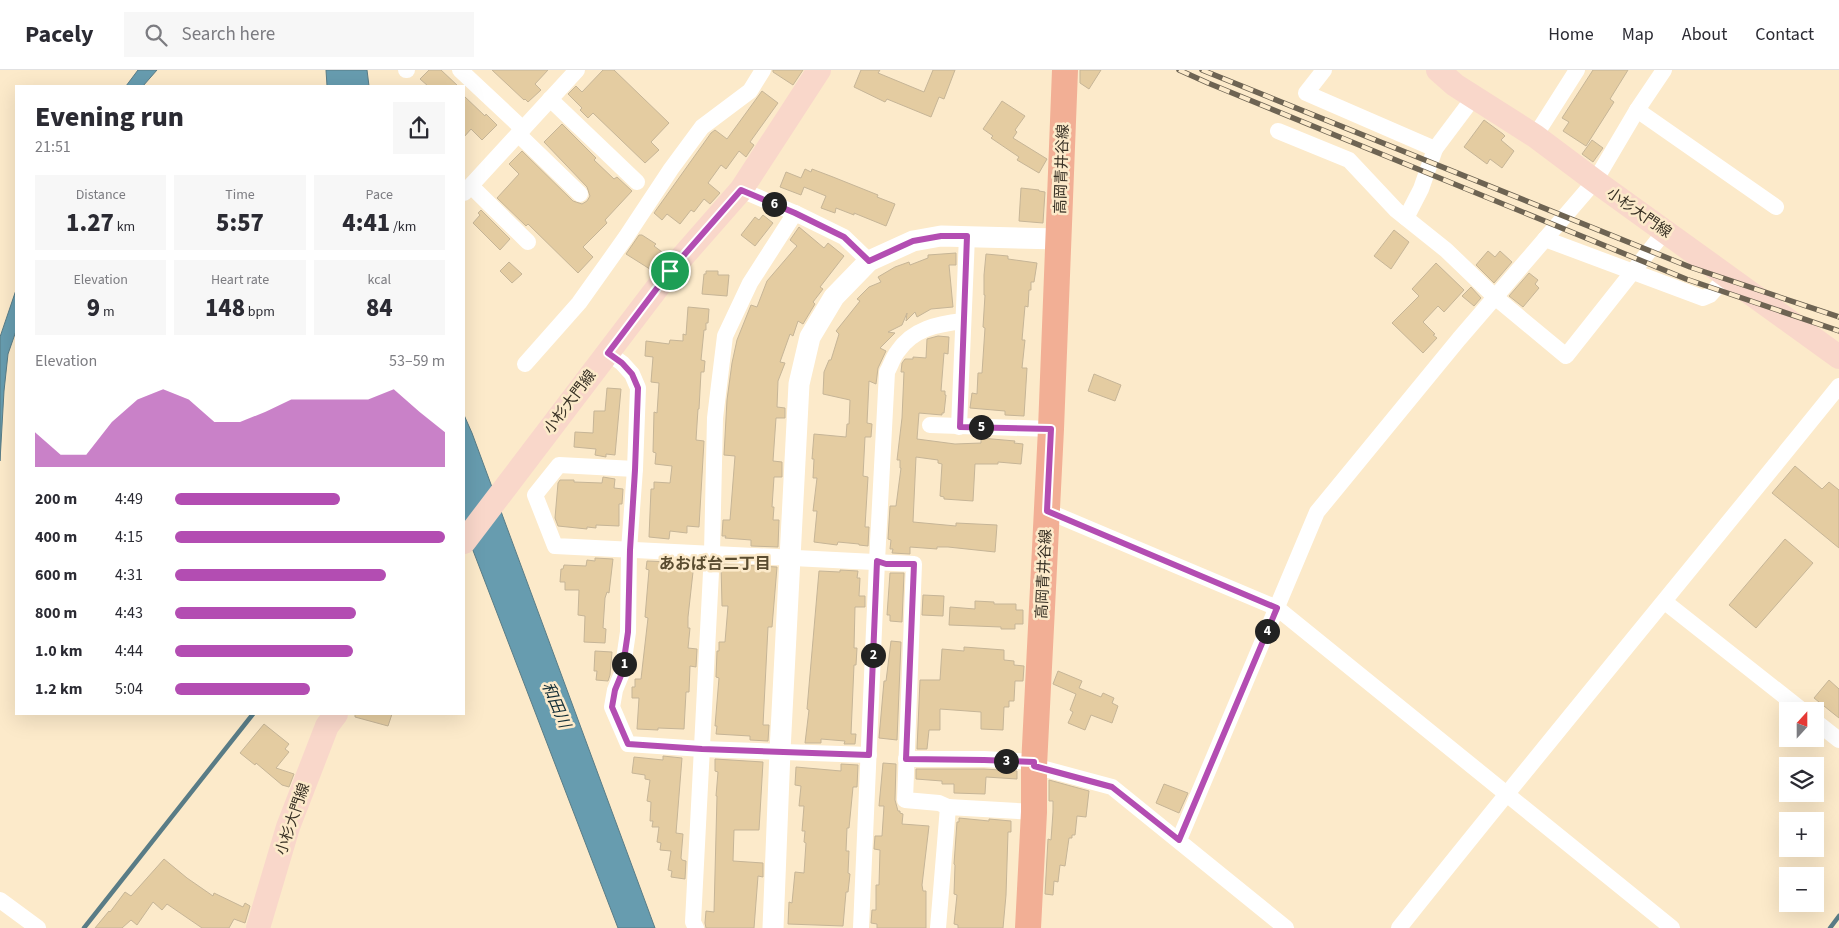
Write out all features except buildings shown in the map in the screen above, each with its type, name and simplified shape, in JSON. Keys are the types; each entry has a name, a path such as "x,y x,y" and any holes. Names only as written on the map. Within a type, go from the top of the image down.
{"main road":[{"name":"小杉大門線","path":"465,541 670,271 741,190 819,70"},
{"name":"高岡青井谷線","path":"1028,928 1066,70"},
{"name":"小杉大門線","path":"1438,70 1455,85 1536,136 1595,181 1839,356"},
{"name":"小杉大門線","path":"258,928 288,826 326,726 335,715"}],"street":[{"path":"460,70 580,194"},
{"path":"528,242 467,189 577,70"},
{"path":"525,364 579,303 702,127 750,91 763,70"},
{"path":"1324,70 1306,93 1435,149"},
{"path":"1536,136 1577,70"},
{"path":"1179,840 1318,512 1495,298 1595,181 1637,110 1664,70"},
{"path":"1406,218 1421,189 1435,149 1474,96"},
{"path":"550,100 637,182"},
{"path":"1637,110 1776,207"},
{"path":"1278,131 1349,160 1396,210 1446,250 1495,298 1566,356 1665,231"},
{"path":"741,190 844,237 869,261"},
{"path":"696,928 693,922 712,553 715,418 725,336 750,283 795,213"},
{"path":"773,928 799,384 810,337 834,296 869,261 913,241 941,236 1059,240"},
{"path":"960,427 962,321 967,236"},
{"path":"1545,239 1703,298 1710,294 1727,276"},
{"path":"861,928 887,372 898,351 916,332 945,323 962,321"},
{"path":"608,353 622,363 632,374 638,388 628,632 622,673 615,690 612,707 628,744 702,749 869,755"},
{"path":"1399,928 1506,793 1839,386"},
{"path":"930,425 1051,429"},
{"path":"635,470 558,465 535,495 555,546 914,564 905,800 939,803 948,807 1034,812"},
{"path":"1047,511 1277,608 1672,928"},
{"path":"1664,602 1792,702"},
{"path":"1824,728 1839,740"},
{"path":"906,759 984,760 1034,764 1112,787 1286,928"},
{"path":"938,928 948,807"},
{"path":"0,900 38,928"}],"water":[{"path":"138,70 157,70 144,85 127,85"},
{"path":"326,70 367,70 369,85 327,85"},
{"path":"15,293 15,334 8,354 0,461 0,337"},
{"name":"和田川","path":"465,417 655,928 618,928 465,530"}],"waterway":[{"path":"84,928 252,715"},
{"path":"1830,928 1839,916"}],"railway":[{"path":"1179,70 1686,279 1839,331"},
{"path":"1202,70 1690,267 1839,317"}],"district":[{"name":"あおば台二丁目","path":"715,564"}],"route":[{"path":"741,190 844,237 869,261 913,241 941,236 967,236 962,321 960,427 1051,429 1047,511 1277,608 1179,840 1112,787 1034,766 1034,762 906,759 914,564 886,564 877,561 869,755 702,749 628,744 612,707 615,690 622,673 628,632 638,388 632,374 622,363 608,353 670,271 741,190"}]}
